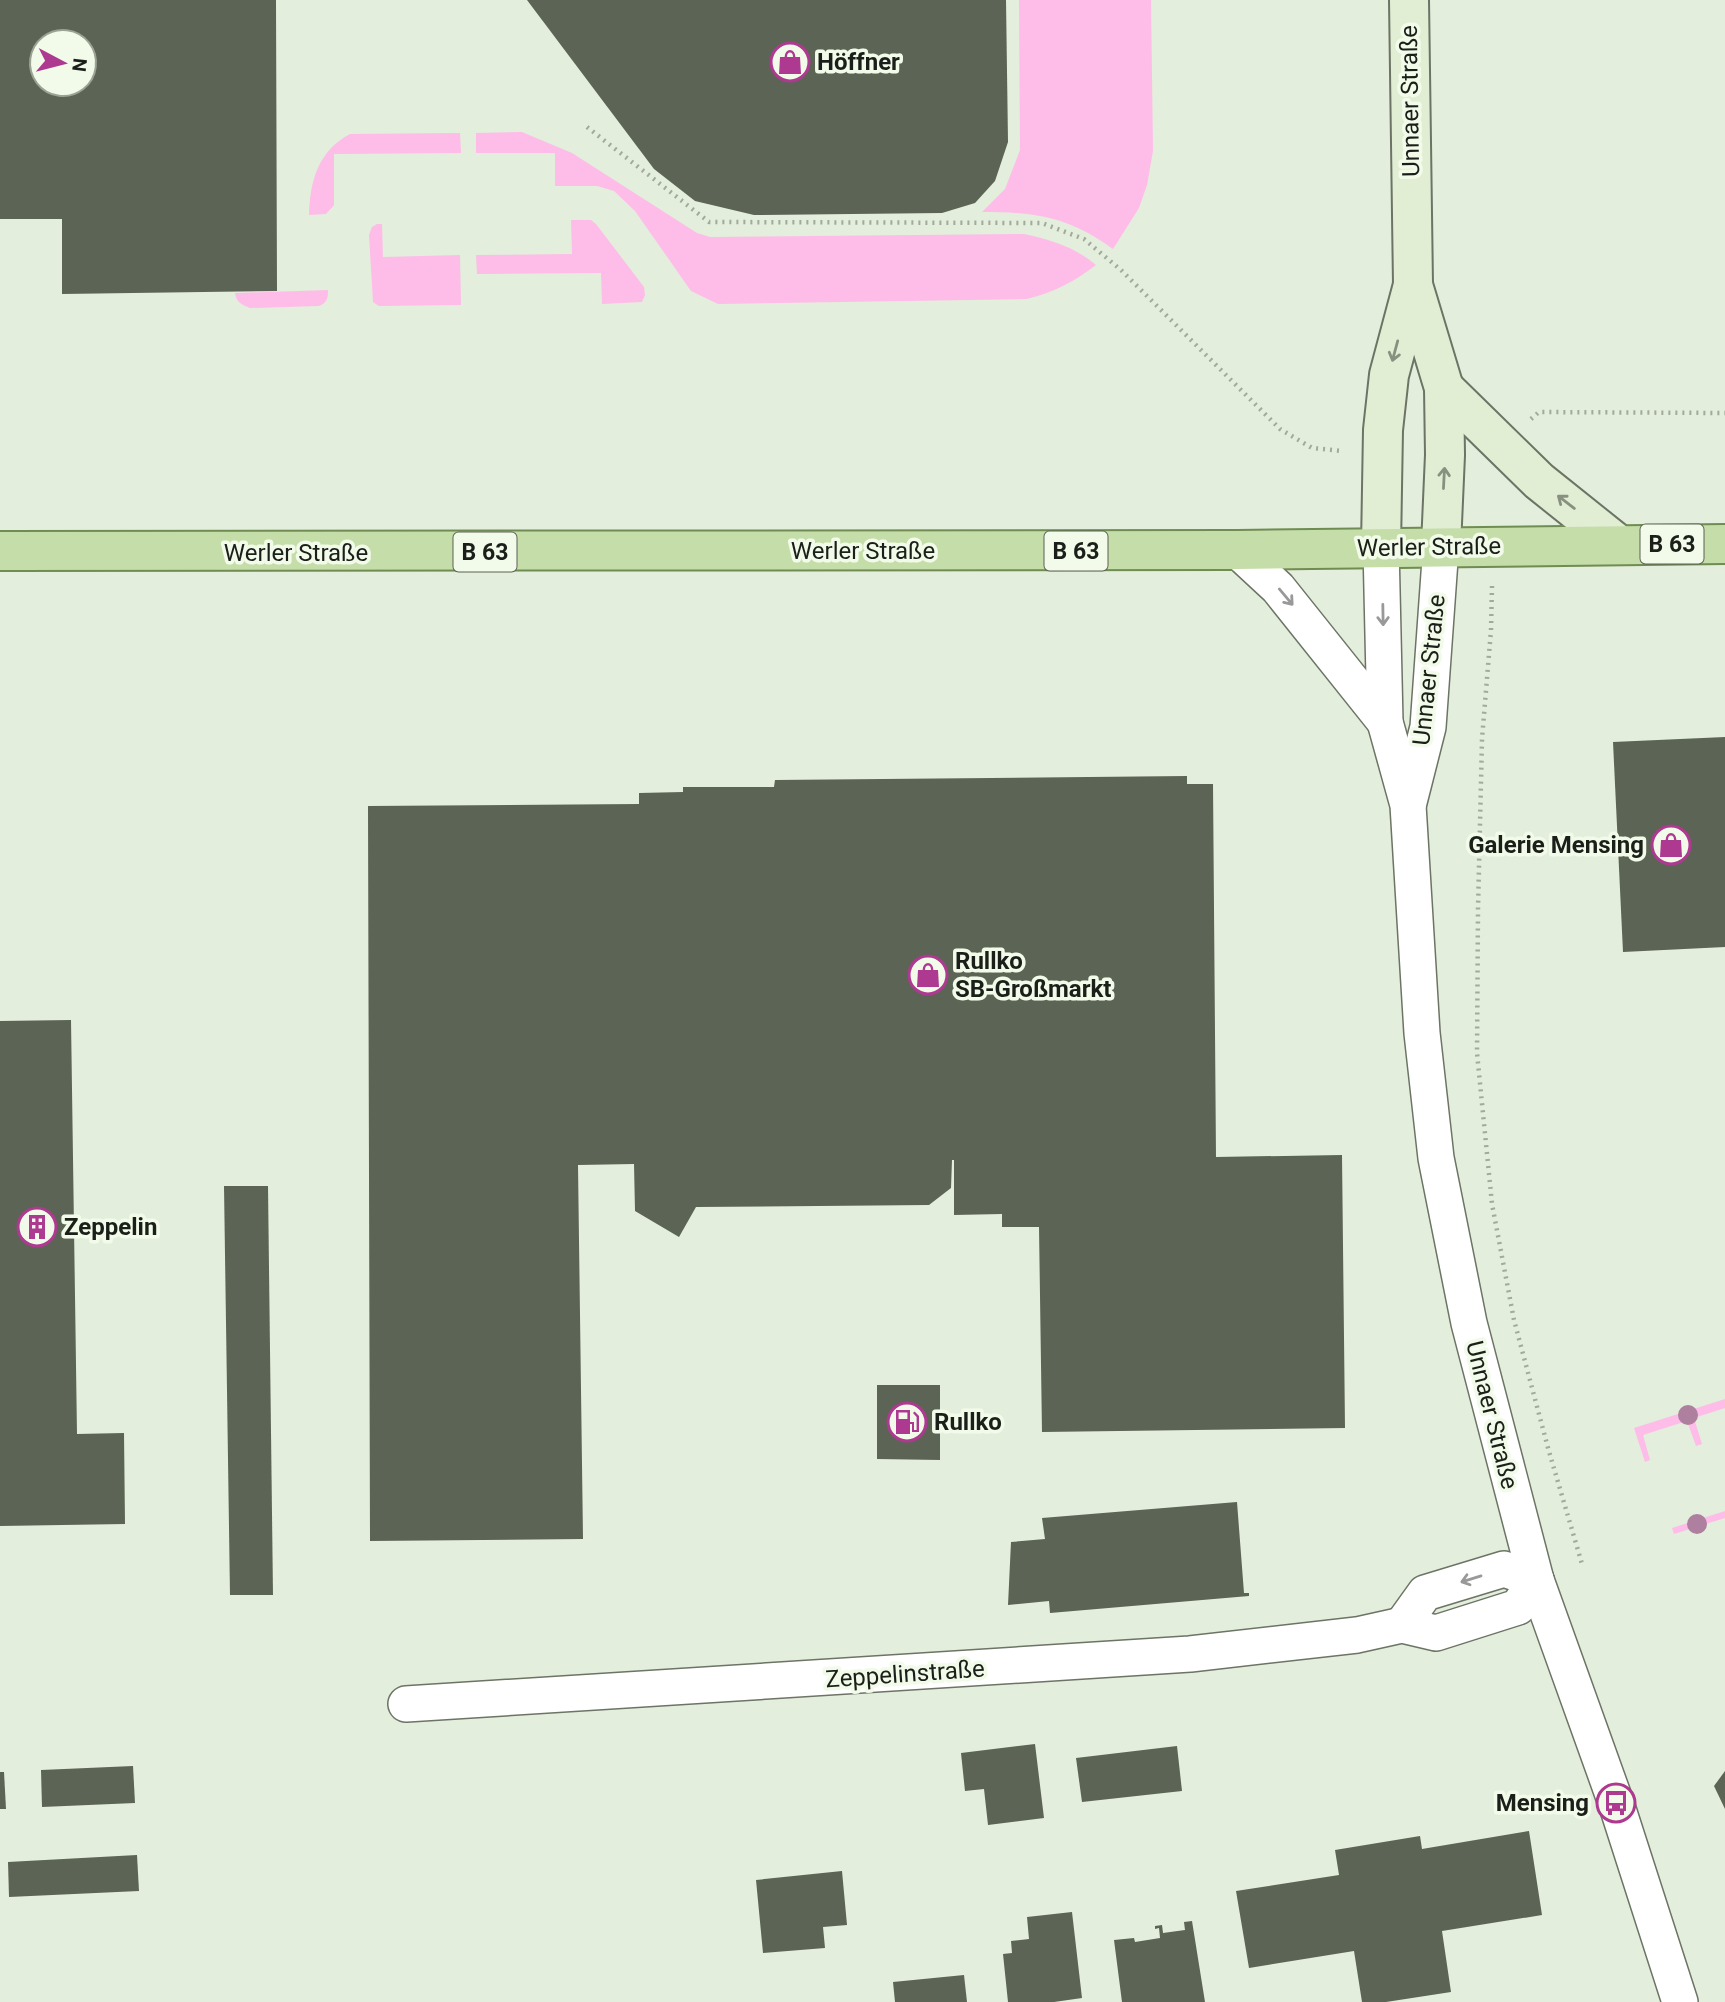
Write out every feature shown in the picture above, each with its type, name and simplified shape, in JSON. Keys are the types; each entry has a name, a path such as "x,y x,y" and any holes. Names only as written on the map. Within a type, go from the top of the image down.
{"main road":[{"name":"Unnaer Straße","path":"1381,547 1383,454 1389,375 1413,285 1409,0"},
{"name":"Unnaer Straße","path":"1413,285 1444,388 1445,455 1441,546"},
{"path":"1444,388 1539,481 1619,545"},
{"name":"Werler Straße","path":"0,551 1237,550 1725,544"}],"street":[{"name":"Unnaer Straße","path":"1408,805 1428,727 1441,546"},
{"name":"Unnaer Straße","path":"1381,547 1385,722 1408,805 1422,1033 1436,1158 1469,1323 1536,1580 1613,1794 1680,2002"},
{"name":"Unnaer Straße","path":"1237,550 1278,588 1385,722"},
{"name":"Zeppelinstraße","path":"406,1704 895,1675 1190,1654 1357,1635 1402,1625 1425,1592 1504,1569 1536,1580"}],"path":[{"path":"587,127 709,222 1042,223 1084,239 1121,270 1280,429 1312,448 1383,454"},
{"path":"1503,447 1539,412 1725,413"},
{"path":"1492,545 1492,630 1482,739 1477,1053 1492,1203 1514,1320 1548,1448 1583,1564"}],"shaded area":[{"path":"1019,0 1151,0 1153,151 1147,185 1139,208 1113,249 1082,230 1052,218 1019,213 982,212 1005,189 1020,150"},
{"path":"522,132 572,153 697,233 710,237 1024,234 1062,245 1080,253 1096,265 1063,286 1027,299 718,304 691,291 635,211 614,191 597,186 555,186 555,153 476,153 476,133"},
{"path":"460,133 461,153 334,154 334,205 326,214 309,215 311,190 323,158 350,134"},
{"path":"571,220 591,220 596,224 644,287 642,302 602,304 601,273 477,274 476,255 572,254"},
{"path":"382,224 383,257 460,255 461,305 379,306 373,302 369,235 372,227"},
{"path":"328,290 326,300 319,306 250,308 240,303 235,293"},
{"path":"1725,1399 1725,1408 1694,1418 1702,1444 1696,1446 1687,1421 1643,1435 1650,1460 1645,1462 1634,1428"},
{"path":"1725,1511 1725,1518 1674,1534 1672,1528"}],"building":[{"path":"0,0 276,0 277,291 62,294 62,219 0,219"},
{"name":"Höffner","path":"527,0 1006,0 1008,142 995,181 975,203 942,213 754,215 695,201 654,169"},
{"name":"Galerie Mensing","path":"1725,737 1725,947 1623,952 1613,742"},
{"path":"1187,776 1187,784 1213,784 1216,1157 1342,1155 1345,1428 1042,1432 1039,1227 1002,1227 1002,1214 954,1215 954,1160 951,1188 929,1205 696,1207 679,1237 635,1211 634,1164 578,1165 583,1539 370,1541 368,806 639,804 639,793 683,792 683,787 774,787 775,780"},
{"name":"Zeppelin","path":"71,1020 77,1434 124,1433 125,1524 0,1526 0,1021"},
{"path":"224,1186 268,1186 273,1595 230,1595"},
{"path":"877,1385 940,1385 940,1460 877,1459"},
{"path":"1237,1502 1244,1593 1249,1593 1249,1596 1050,1613 1049,1601 1008,1605 1011,1542 1045,1539 1042,1518"},
{"path":"1035,1744 1044,1818 988,1825 984,1789 965,1791 961,1753"},
{"path":"1177,1746 1182,1791 1082,1802 1076,1758"},
{"path":"133,1766 135,1803 42,1807 41,1770"},
{"path":"1725,1771 1725,1809 1714,1786"},
{"path":"0,1772 4,1772 6,1809 0,1809"},
{"path":"1529,1831 1542,1915 1442,1931 1451,1992 1386,2002 1362,2002 1354,1951 1249,1968 1236,1891 1339,1875 1335,1850 1420,1836 1422,1849"},
{"path":"137,1855 139,1891 9,1897 8,1862"},
{"path":"842,1871 847,1925 823,1927 825,1948 763,1953 756,1880"},
{"path":"1072,1912 1082,1998 1054,2002 1008,2002 1003,1954 1012,1953 1011,1941 1029,1939 1027,1917"},
{"path":"1192,1921 1205,2002 1122,2002 1114,1940 1134,1938 1135,1942 1160,1938 1159,1928 1155,1929 1155,1926 1162,1925 1163,1933 1185,1930 1184,1922"},
{"path":"964,1975 967,2002 895,2002 893,1982"}],"place":[{"name":"Höffner","path":"790,62"},
{"name":"Galerie Mensing","path":"1671,845"},
{"name":"Rullko SB-Großmarkt","path":"928,975"},
{"name":"Zeppelin","path":"37,1227"},
{"name":"Rullko","path":"907,1422"},
{"name":"Mensing","path":"1616,1803"}]}
